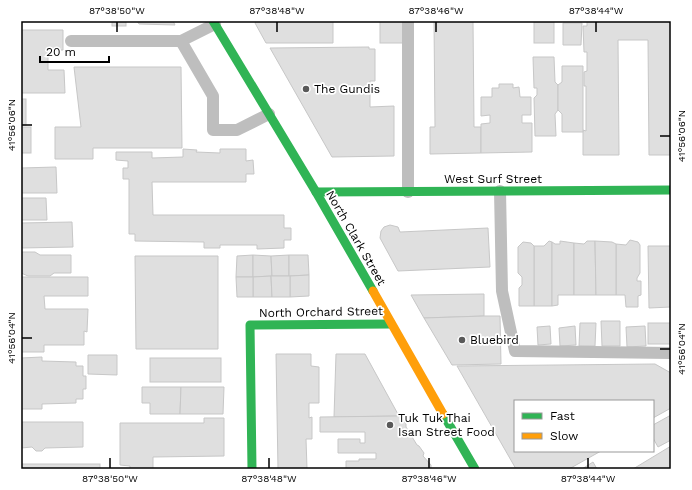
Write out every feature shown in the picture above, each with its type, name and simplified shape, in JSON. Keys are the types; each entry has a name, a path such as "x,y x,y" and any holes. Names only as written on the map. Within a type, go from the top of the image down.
{"street":[{"name":"North Clark Street","path":"214,22 316,192 475,469"},
{"name":"West Surf Street","path":"316,192 671,190"},
{"name":"North Orchard Street","path":"252,469 250,325 391,324"}],"lane":[{"path":"408,21 408,192"},
{"path":"71,41 182,41 214,22"},
{"path":"182,41 213,96 213,130 237,130 269,114"},
{"path":"500,191 502,291 515,351 671,352"}],"building":[{"path":"112,21 126,21 126,26 112,26"},
{"path":"137,21 173,21 175,25 139,24"},
{"path":"256,21 333,21 333,43 266,43 255,23"},
{"path":"380,21 404,21 404,43 380,43"},
{"path":"434,21 473,21 474,127 481,127 481,153 430,154 430,127 435,127"},
{"path":"587,21 671,21 671,155 649,155 648,40 618,40 619,155 583,155 583,130 586,131 586,86 584,86 584,72 587,71 587,52 584,52 583,26 587,26"},
{"path":"534,22 554,22 554,43 534,43"},
{"path":"563,23 582,23 581,45 563,45"},
{"path":"21,30 63,30 63,50 48,50 48,70 64,70 65,93 21,93"},
{"path":"369,47 369,49 375,49 375,81 370,81 370,107 394,106 394,156 332,157 270,48"},
{"path":"533,57 554,57 555,82 558,85 558,110 555,114 556,136 535,136 534,98 537,95 537,88 534,88"},
{"path":"562,66 583,66 583,132 562,132 562,114 558,110 558,85 562,82"},
{"path":"74,67 181,67 182,148 93,148 93,159 55,159 55,127 81,127"},
{"path":"499,84 513,84 513,88 519,87 520,97 531,97 531,115 522,115 522,123 532,123 532,152 481,153 481,124 490,123 490,115 481,116 481,97 492,97 492,88 499,88"},
{"path":"21,99 26,99 26,125 21,125"},
{"path":"21,127 31,127 31,153 21,153"},
{"path":"183,149 197,150 196,152 220,153 220,149 246,149 246,161 253,160 254,174 246,174 246,182 152,182 153,215 284,215 284,228 291,228 291,240 284,240 284,248 257,249 257,245 220,245 220,248 204,248 204,242 135,241 135,234 129,234 129,179 123,179 123,168 128,168 128,161 116,160 116,152 152,152 152,158 183,157"},
{"path":"56,167 57,193 21,193 21,168"},
{"path":"21,198 46,198 47,220 21,220"},
{"path":"72,222 73,247 21,248 21,223"},
{"path":"390,225 398,227 400,232 488,228 490,267 398,271 380,238 381,231 384,227"},
{"path":"630,240 638,242 640,245 640,273 637,281 641,281 641,295 638,296 638,307 626,307 625,295 616,295 616,244 626,245"},
{"path":"549,241 552,242 552,306 534,306 534,246 544,246"},
{"path":"560,241 574,243 574,295 558,295 558,305 552,306 552,242 555,244 560,244"},
{"path":"587,241 595,241 596,295 574,295 574,243 584,244"},
{"path":"595,241 612,242 616,244 616,295 596,295"},
{"path":"523,242 531,243 534,246 534,306 519,306 519,288 522,285 522,277 518,273 518,247"},
{"path":"648,246 671,246 671,307 649,308"},
{"path":"21,252 35,252 40,255 71,255 71,273 54,273 50,276 28,276 21,273"},
{"path":"253,255 253,277 236,277 237,256"},
{"path":"253,255 271,256 272,276 253,277"},
{"path":"289,255 289,276 272,276 271,256"},
{"path":"289,255 308,255 309,275 289,276"},
{"path":"135,256 218,256 218,349 136,349"},
{"path":"309,275 309,296 290,297 290,276"},
{"path":"271,276 272,297 253,297 253,277"},
{"path":"271,276 290,276 290,297 272,297"},
{"path":"21,277 88,277 88,296 44,296 45,309 88,309 87,332 84,331 84,345 44,345 44,352 21,352"},
{"path":"236,277 253,277 253,297 237,297"},
{"path":"484,294 484,316 424,318 411,295"},
{"path":"500,316 501,364 452,365 424,318"},
{"path":"601,321 620,321 620,346 602,346"},
{"path":"580,323 596,323 595,346 579,346"},
{"path":"648,323 671,323 671,344 648,344"},
{"path":"550,326 551,344 538,345 537,327"},
{"path":"575,326 576,345 560,346 559,328"},
{"path":"645,326 646,346 627,347 626,327"},
{"path":"276,354 311,354 311,366 319,367 319,403 309,403 309,418 312,417 312,439 306,439 307,469 278,469"},
{"path":"336,354 365,354 399,416 334,417"},
{"path":"88,355 117,355 117,375 88,374"},
{"path":"42,357 42,361 76,362 76,366 83,366 83,376 86,376 86,389 83,389 83,399 76,399 76,403 42,404 42,409 21,409 21,358"},
{"path":"150,358 221,358 221,382 150,382"},
{"path":"655,364 671,373 671,408 654,417 654,400 514,400 514,452 599,452 569,469 516,469 457,366"},
{"path":"142,387 181,387 180,414 150,414 150,403 142,403"},
{"path":"181,387 224,387 223,414 180,414"},
{"path":"671,415 671,440 658,447 654,440 654,424"},
{"path":"320,417 402,417 417,445 424,453 423,456 431,465 431,469 346,469 346,461 376,459 376,453 338,453 338,439 360,439 360,443 365,443 365,432 320,432"},
{"path":"204,418 224,418 224,456 153,457 153,469 130,469 130,466 120,465 120,423 204,423"},
{"path":"21,422 83,422 83,447 45,448 42,451 36,451 32,447 21,448"},
{"path":"671,446 671,469 633,469"},
{"path":"593,462 597,469 582,469"},
{"path":"21,464 100,464 100,469 21,469"}],"traffic: fast":[{"path":"213,21 316,192 373,291"},
{"path":"316,192 671,190"},
{"path":"252,469 250,325 391,324"},
{"path":"443,414 475,469"}],"traffic: slow":[{"path":"373,291 443,414"}],"place":[{"name":"The Gundis","path":"306,89"},
{"name":"Bluebird","path":"462,340"},
{"name":"Tuk Tuk Thai Isan Street Food","path":"390,425"}]}
